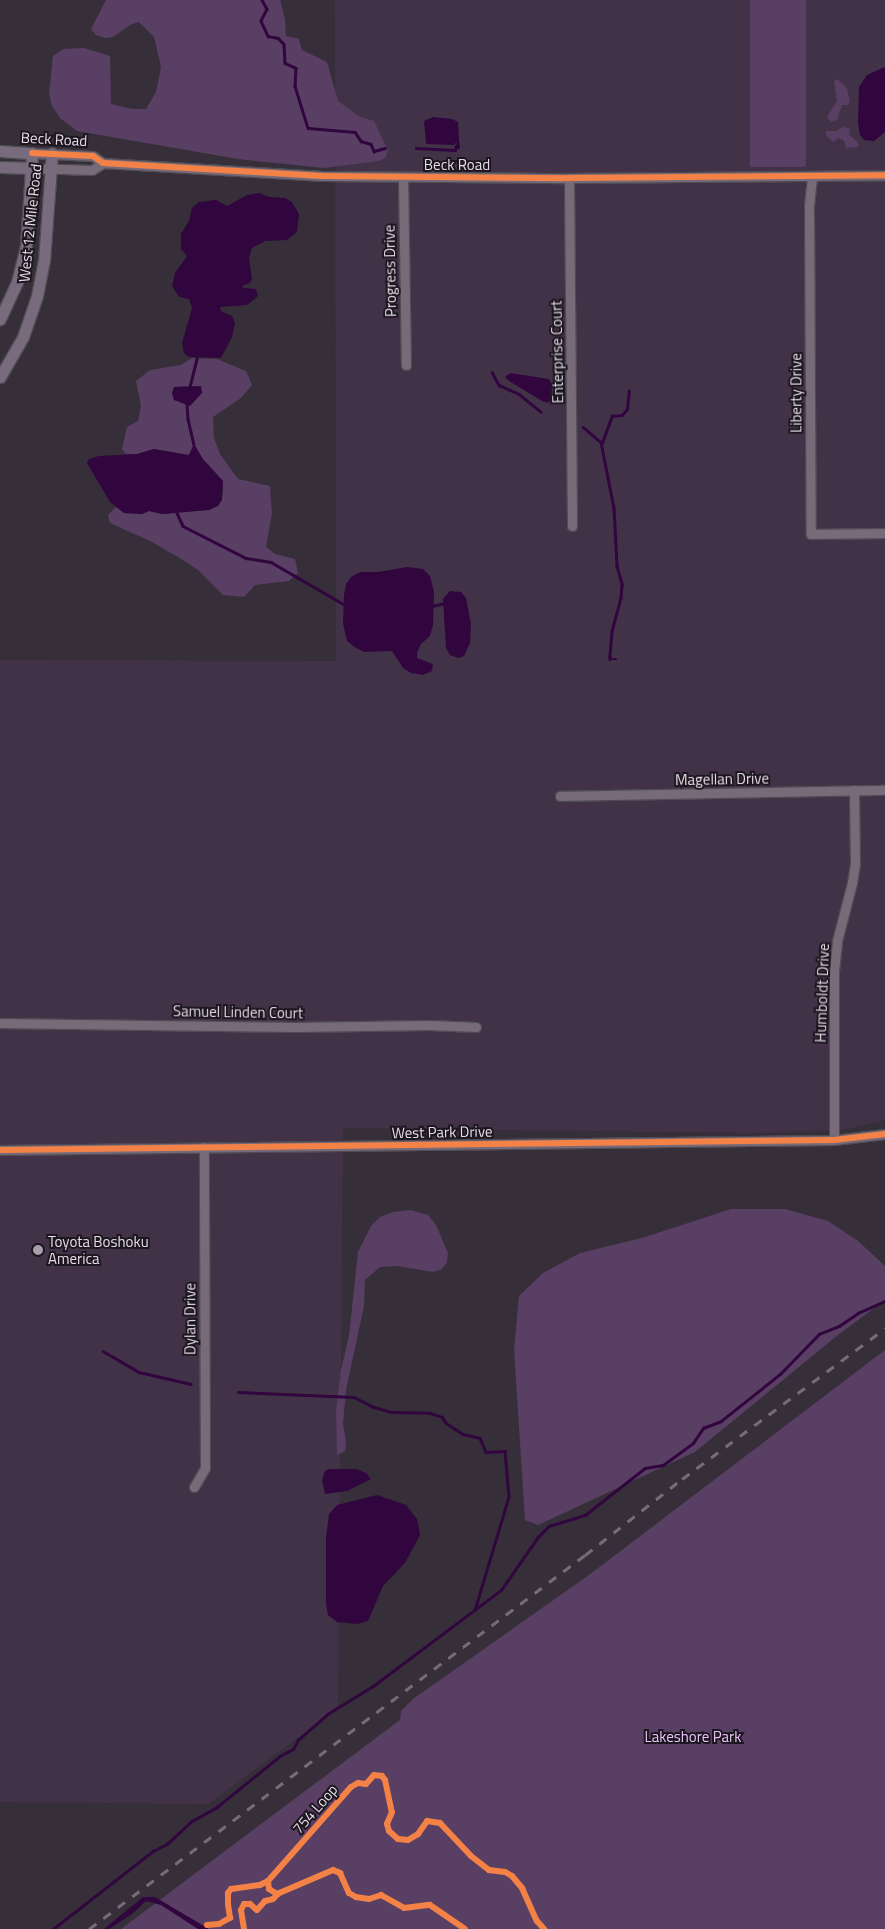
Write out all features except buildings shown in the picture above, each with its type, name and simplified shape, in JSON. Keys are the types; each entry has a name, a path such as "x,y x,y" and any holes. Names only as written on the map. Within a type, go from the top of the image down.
{"main road":[{"name":"Beck Road","path":"0,151 32,152"},
{"name":"West 12 Mile Road","path":"0,318 17,282 26,246 32,152"},
{"name":"West 12 Mile Road","path":"0,377 23,337 37,296 44,261 52,153"},
{"name":"Beck Road","path":"0,167 31,168"}],"street":[{"name":"Beck Road","path":"32,152 93,156 103,163 323,176 569,178 885,175"},
{"name":"Beck Road","path":"31,168 92,170 103,163"},
{"name":"Progress Drive","path":"403,177 406,365"},
{"name":"Liberty Drive","path":"812,177 809,206 811,534 885,533"},
{"name":"Enterprise Court","path":"569,178 572,526"},
{"name":"Humboldt Drive","path":"834,1140 834,971 837,941 852,883 854,864 854,790"},
{"name":"Magellan Drive","path":"560,796 885,790"},
{"name":"Samuel Linden Court","path":"0,1023 304,1027 476,1026"},
{"name":"West Park Drive","path":"0,1150 834,1140 885,1134"},
{"name":"Dylan Drive","path":"194,1487 205,1468 204,1147"}],"shaded area":[{"path":"335,0 885,0 885,1120 847,1129 761,1133 343,1128 338,1708 208,1804 0,1802 0,660 336,661"},
{"path":"885,67 885,132 874,141 864,140 860,135 858,123 859,87 867,75"},
{"path":"433,117 452,119 458,122 459,139 454,145 426,144 424,121"},
{"path":"259,193 269,197 285,198 292,202 299,214 297,232 287,240 265,241 252,248 249,258 252,279 250,283 242,286 244,288 256,289 258,296 247,305 220,307 221,311 232,316 235,323 232,337 221,358 189,357 184,353 182,343 192,308 189,299 179,297 172,286 175,273 187,256 181,249 181,234 189,221 192,208 199,202 216,200 227,206 247,195"},
{"path":"510,373 549,379 552,386 551,400 548,403 542,401 509,381 505,377"},
{"path":"201,386 202,393 190,406 174,400 172,393 174,387"},
{"path":"194,444 203,459 223,481 222,500 218,506 209,510 162,514 149,511 142,514 124,513 110,502 87,463 89,459 99,456 137,454 154,449 189,455"},
{"path":"407,567 423,569 430,576 434,592 433,625 430,636 421,644 417,653 417,658 433,664 432,671 423,675 411,673 403,668 392,651 364,652 356,648 347,641 343,624 344,595 346,584 351,577 360,572 378,572"},
{"path":"450,591 461,592 466,598 471,624 470,643 464,656 458,658 450,655 446,648 443,599"},
{"path":"329,1469 357,1469 366,1473 371,1479 347,1491 325,1494 322,1480 325,1471"},
{"path":"377,1495 406,1505 417,1519 420,1535 405,1563 383,1586 368,1621 358,1624 337,1622 328,1615 326,1603 326,1538 329,1514 337,1505"},
{"path":"143,1897 155,1897 209,1929 198,1929 161,1905 146,1901 132,1914 109,1929 104,1929"}],"green space":[{"path":"106,0 280,0 285,19 286,36 299,39 302,50 327,62 338,101 360,117 374,121 388,151 385,158 379,161 324,168 238,159 77,131 60,118 52,106 49,94 53,56 63,49 84,48 110,56 111,104 132,109 146,109 156,92 161,67 154,37 139,22 130,25 113,37 105,38 96,35 91,29"},
{"path":"750,0 806,0 806,166 803,167 750,167"},
{"path":"837,79 847,88 850,102 848,105 842,105 837,120 831,122 827,117 837,101 834,81"},
{"path":"843,127 850,129 849,135 858,142 858,147 846,148 844,140 838,138 833,142 826,135 826,131 836,131"},
{"path":"192,358 217,359 246,371 252,385 241,398 213,417 214,438 220,454 238,479 270,486 272,513 266,547 275,554 295,559 298,573 289,581 255,585 244,597 223,595 198,570 183,560 152,542 110,523 108,515 116,507 124,513 142,514 149,511 162,514 209,510 223,494 223,481 203,460 194,444 189,455 154,449 137,454 126,454 122,449 127,427 138,421 141,405 136,381 150,370 181,365","holes":["194,386 190,406 180,402 174,387"]},
{"path":"731,1209 785,1209 828,1221 858,1241 885,1266 885,1300 838,1335 695,1452 538,1525 525,1520 514,1349 519,1296 543,1273 580,1253 642,1238"},
{"path":"411,1210 428,1215 436,1225 448,1253 447,1262 442,1269 433,1272 397,1266 380,1267 365,1280 364,1306 346,1390 343,1423 346,1442 345,1451 337,1455 336,1411 341,1370 349,1336 358,1252 371,1226 380,1217 393,1212"},
{"name":"Lakeshore Park","path":"885,1350 885,1929 121,1929 400,1720 401,1711 413,1699 589,1575"}],"waterway":[{"path":"262,0 267,9 261,21 268,36 278,38 284,44 285,63 296,68 295,86 308,128 355,132 361,141 371,144 374,151 385,148"},
{"path":"416,148 455,150 456,146 458,147 457,140"},
{"path":"189,389 197,358"},
{"path":"492,372 499,385 519,394 541,412"},
{"path":"602,443 612,416 622,415 627,409 629,391"},
{"path":"187,404 188,419 194,444"},
{"path":"583,427 601,442 614,508 617,566 622,584 621,598 612,632 610,659 616,659"},
{"path":"177,513 183,526 246,558 271,562 347,606"},
{"path":"432,606 445,603"},
{"path":"53,1929 153,1851 167,1844 192,1821 217,1807 280,1756 293,1749 298,1740 329,1713 373,1686 501,1590 538,1537 549,1526 585,1515 645,1468 663,1465 693,1443 703,1428 721,1421 780,1374 819,1334 839,1326 858,1313 885,1301"},
{"path":"103,1351 139,1372 191,1384"},
{"path":"238,1392 354,1397 374,1407 391,1412 430,1413 442,1417 446,1423 463,1434 480,1438 486,1452 505,1451 509,1497 475,1610"}],"railway":[{"path":"89,1929 585,1555 682,1479 885,1328"}],"cycle path":[{"path":"32,153 93,156 103,163 323,176 569,178 885,175"},
{"path":"0,1150 834,1140 885,1134"},
{"name":"754 Loop","path":"207,1925 219,1924 230,1918 228,1893 231,1889 260,1885 268,1881 351,1787 358,1783 366,1784 374,1775 382,1776 385,1780 392,1812 387,1824 389,1831 398,1839 408,1840 418,1834 427,1821 440,1823 471,1856 489,1870 505,1872 512,1876 522,1888 537,1921 544,1929"},
{"path":"268,1881 269,1889 277,1894 333,1870 340,1873 349,1893 356,1897 369,1899 381,1895 404,1908 430,1905 465,1929"},
{"path":"244,1929 241,1910 244,1904 250,1904 257,1910 265,1901 273,1899 279,1893"}],"place":[{"name":"Toyota Boshoku America","path":"38,1250"}]}
